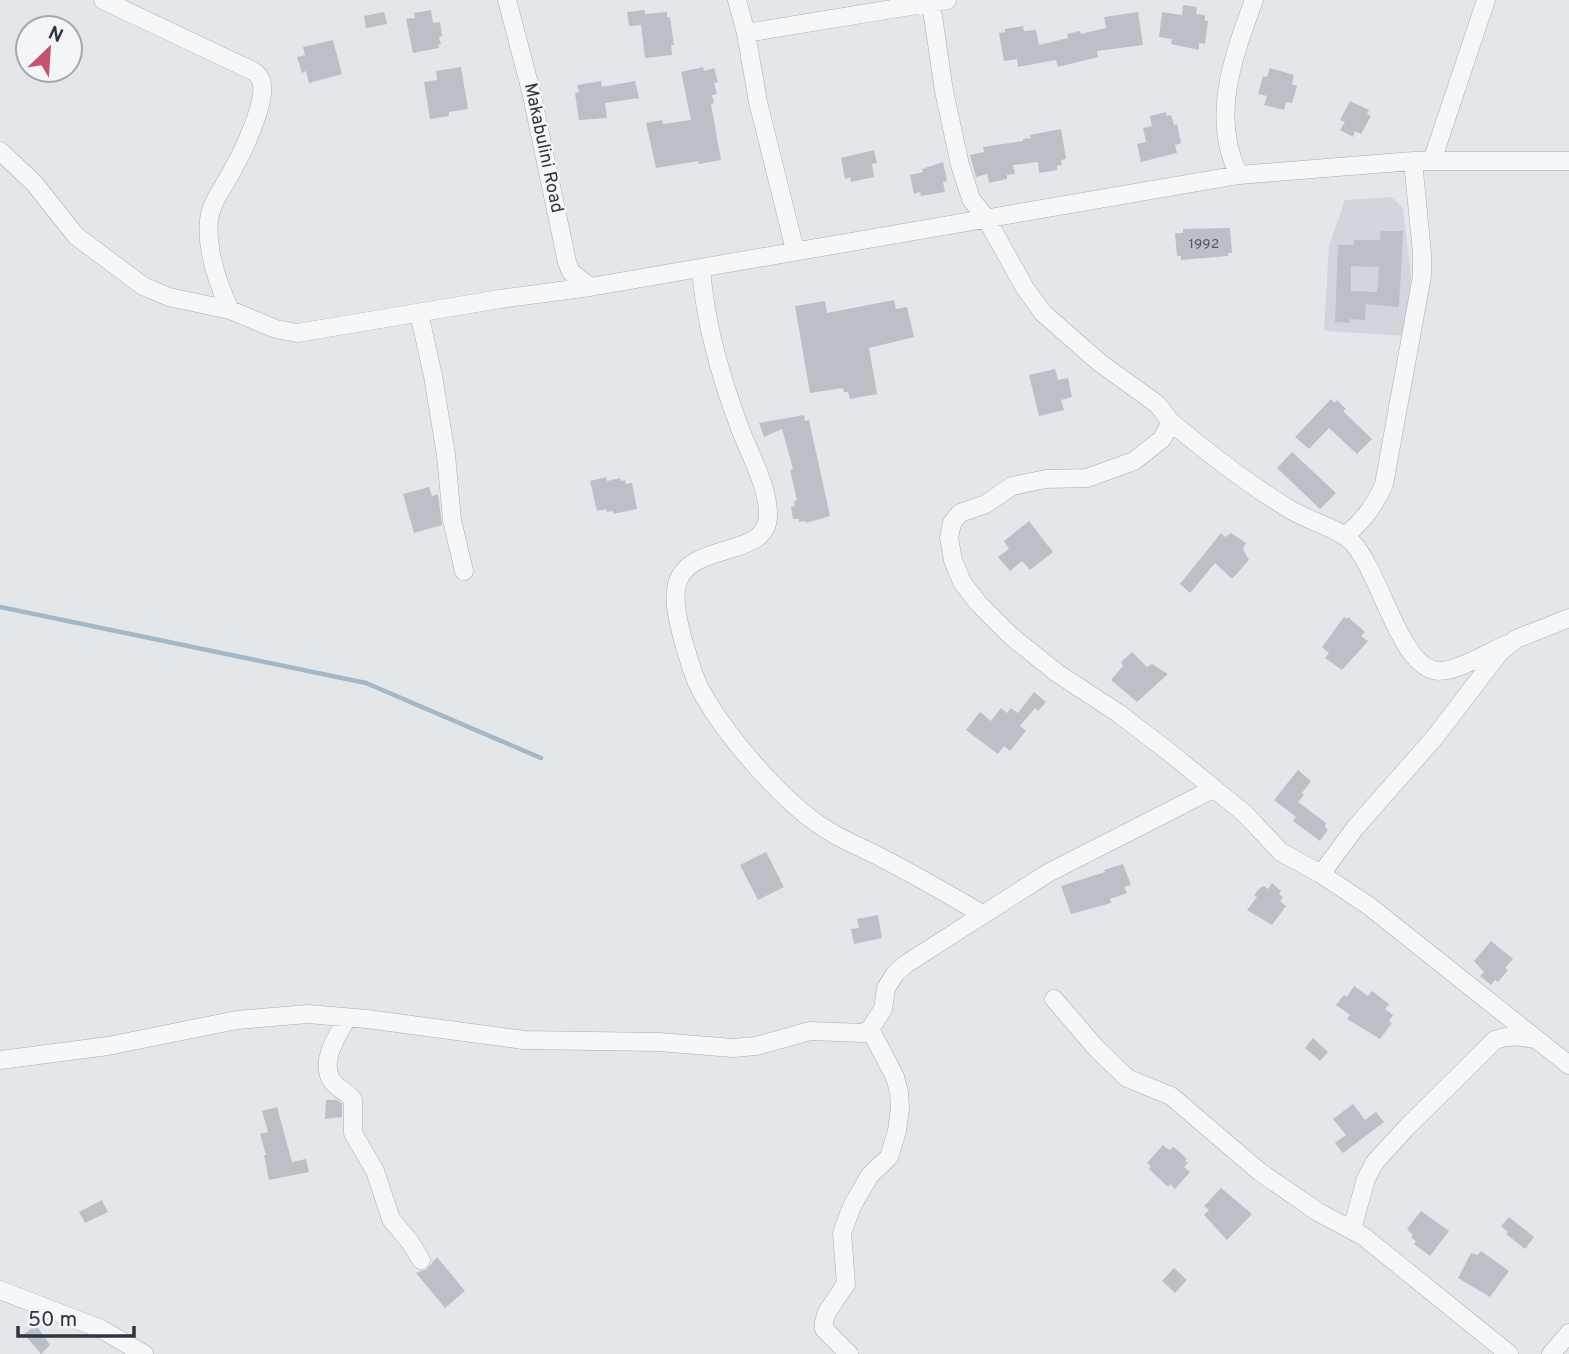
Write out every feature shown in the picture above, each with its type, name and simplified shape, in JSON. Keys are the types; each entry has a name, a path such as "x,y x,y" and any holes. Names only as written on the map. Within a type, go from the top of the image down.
{"street":[{"path":"103,0 253,71 262,82 262,94 250,130 234,168 213,206 209,223 217,273 230,310"},
{"name":"Makabulini Road","path":"507,0 534,104 567,262 570,272 590,287"},
{"path":"737,0 746,33 758,102 795,250"},
{"path":"1239,175 1227,144 1225,103 1234,59 1254,0"},
{"path":"1432,161 1486,0"},
{"path":"746,33 939,1 944,91 963,175 971,199 986,218 1025,288 1043,313 1090,355 1157,404 1171,422 1274,500 1345,536 1357,548 1376,582 1402,640 1413,656 1426,667 1443,672 1569,618"},
{"path":"0,150 34,183 69,229 129,277 154,292 169,297 230,310 276,329 297,332 742,262 795,250 1239,175 1413,161 1569,161"},
{"path":"1345,536 1361,523 1384,484 1418,305 1422,253 1413,161"},
{"path":"701,268 712,346 757,471 768,512 763,533 751,541 697,561 686,568 678,581 677,616 693,673 717,717 754,762 811,819 840,838 900,867 982,914"},
{"path":"419,313 446,455 452,520 464,571"},
{"path":"1171,422 1162,439 1134,461 1087,478 1046,479 1012,486 986,503 960,513 953,523 949,538 953,560 962,582 978,603 1011,636 1057,673 1144,732 1244,813 1281,852 1321,874 1369,906 1569,1065"},
{"path":"1321,874 1355,828 1435,737 1508,644"},
{"path":"0,1060 127,1042 265,1016 325,1014 511,1039 659,1042 733,1048 756,1046 810,1031 863,1032 870,1029 883,1009 886,988 895,974 982,914 1048,873 1213,789"},
{"path":"1054,999 1127,1078 1171,1096 1276,1184 1318,1212 1352,1229 1509,1354"},
{"path":"347,1018 331,1047 329,1074 333,1082 353,1100 354,1133 375,1171 391,1219 410,1241 421,1260"},
{"path":"849,1354 824,1329 824,1317 846,1284 842,1234 852,1206 870,1175 893,1150 900,1108 895,1077 870,1029"},
{"path":"1352,1229 1371,1169 1407,1127 1495,1040 1517,1035 1534,1039"},
{"path":"0,1290 102,1329 144,1354"},
{"path":"1551,1354 1569,1333"}],"shaded area":[{"path":"1391,197 1403,208 1411,276 1408,336 1324,331 1329,246 1345,200"}],"building":[{"path":"1183,5 1197,7 1196,14 1205,15 1205,21 1208,21 1205,44 1199,43 1199,50 1171,44 1172,39 1159,37 1162,12 1182,15"},
{"path":"431,10 433,23 440,22 441,44 438,45 439,48 413,53 406,19 415,18 414,13"},
{"path":"645,10 645,14 667,12 667,17 670,17 674,45 671,45 672,55 645,58 641,25 629,26 627,12"},
{"path":"384,12 387,24 366,28 364,16"},
{"path":"1138,12 1143,45 1097,51 1098,57 1058,67 1056,60 1018,67 1017,59 1004,61 999,33 1005,32 1005,29 1023,26 1024,31 1036,30 1039,45 1068,38 1067,34 1080,31 1081,34 1106,28 1104,17"},
{"path":"333,40 342,74 309,83 306,71 302,73 297,57 305,55 303,47"},
{"path":"461,67 468,109 430,119 424,82 437,80 436,71"},
{"path":"703,67 704,71 714,68 718,82 714,83 717,94 712,95 714,103 711,104 721,160 656,168 646,123 662,120 663,124 691,120 681,72"},
{"path":"1270,68 1294,75 1292,84 1297,86 1292,103 1286,102 1284,110 1264,105 1267,96 1258,94 1263,76 1267,77"},
{"path":"601,81 602,87 635,81 639,98 605,103 607,118 579,120 575,93 579,92 577,85"},
{"path":"1350,101 1369,110 1367,114 1371,116 1361,134 1355,131 1353,137 1340,130 1345,122 1340,120"},
{"path":"1166,112 1167,116 1171,115 1174,125 1177,124 1181,143 1175,145 1177,153 1141,162 1137,144 1146,142 1143,128 1152,126 1150,116"},
{"path":"1061,129 1066,159 1061,160 1062,165 1057,166 1057,170 1039,173 1038,162 1013,165 1015,174 1007,175 1007,179 989,183 987,174 976,177 970,155 984,152 983,147 1023,141 1031,138 1030,135"},
{"path":"874,150 877,163 872,164 874,177 851,182 850,177 845,179 841,158"},
{"path":"943,162 947,181 943,182 945,192 921,196 920,192 914,194 910,175"},
{"path":"1230,228 1232,253 1228,253 1228,256 1181,260 1181,256 1177,256 1175,233 1183,233 1183,229"},
{"path":"1381,231 1403,231 1399,307 1366,304 1365,320 1335,322 1338,245 1354,245 1354,240 1380,240","holes":["1351,266 1379,267 1377,292 1351,291"]},
{"path":"894,300 896,309 907,307 914,337 869,348 877,394 850,399 843,388 810,393 795,306 825,301 827,313"},
{"path":"1055,369 1058,380 1068,378 1072,397 1061,400 1064,410 1039,416 1029,375"},
{"path":"1331,399 1335,403 1337,400 1346,409 1343,411 1372,439 1357,454 1329,428 1309,449 1295,437"},
{"path":"804,415 805,421 809,420 830,516 806,523 793,519 791,507 795,506 794,501 797,500 790,470 793,469 782,429 764,437 759,423"},
{"path":"1292,452 1336,493 1320,509 1277,468"},
{"path":"606,477 607,481 620,478 621,481 625,480 626,484 632,483 637,509 613,514 613,511 607,512 606,509 597,511 590,481"},
{"path":"429,487 432,496 438,494 442,525 414,533 403,494"},
{"path":"1029,521 1053,552 1030,570 1022,561 1010,571 998,557 1009,549 1004,541"},
{"path":"1221,533 1225,537 1231,533 1246,543 1243,549 1249,560 1232,579 1215,563 1190,593 1180,584"},
{"path":"1344,617 1348,617 1365,632 1361,636 1368,641 1342,670 1325,658 1329,653 1322,647"},
{"path":"1132,652 1147,667 1152,664 1168,674 1137,702 1111,680 1123,666 1121,662"},
{"path":"1034,692 1046,702 1038,711 1035,708 1020,726 1026,731 1010,751 1004,746 998,754 966,730 980,712 991,721 1001,708 1007,713 1011,708 1018,713"},
{"path":"1298,770 1311,781 1298,802 1326,823 1328,830 1320,841 1293,821 1296,817 1274,800"},
{"path":"766,852 784,887 758,900 740,865"},
{"path":"1123,864 1131,885 1124,887 1127,893 1110,899 1111,903 1071,914 1061,886"},
{"path":"1272,883 1281,891 1279,894 1283,897 1280,901 1286,906 1272,925 1247,910 1261,887 1268,889"},
{"path":"878,915 882,938 854,944 851,929 859,928 857,919"},
{"path":"1491,941 1513,959 1498,982 1495,980 1491,985 1480,976 1484,972 1474,961"},
{"path":"1354,986 1368,996 1372,991 1389,1004 1385,1009 1393,1015 1389,1021 1392,1023 1380,1039 1347,1019 1350,1015 1336,1005 1344,995 1347,997"},
{"path":"1313,1038 1328,1052 1320,1061 1305,1048"},
{"path":"326,1100 337,1100 342,1104 342,1117 325,1119"},
{"path":"1353,1104 1365,1120 1376,1112 1384,1122 1343,1153 1335,1143 1346,1135 1333,1119"},
{"path":"277,1107 292,1162 306,1159 309,1172 269,1180 260,1134 268,1132 262,1111"},
{"path":"1163,1145 1169,1150 1174,1147 1187,1159 1185,1161 1188,1163 1184,1167 1190,1172 1175,1189 1170,1184 1168,1187 1149,1169 1151,1166 1147,1163"},
{"path":"1221,1188 1252,1214 1227,1240 1204,1215 1209,1210 1204,1206"},
{"path":"102,1200 108,1212 85,1223 79,1212"},
{"path":"1421,1211 1449,1231 1430,1256 1414,1244 1416,1241 1407,1229"},
{"path":"1509,1217 1534,1237 1525,1249 1506,1234 1508,1232 1501,1226"},
{"path":"1481,1251 1509,1271 1490,1297 1458,1278 1471,1253 1478,1255"},
{"path":"437,1257 465,1291 445,1308 416,1273 427,1269"},
{"path":"1174,1268 1187,1280 1175,1293 1162,1281"},
{"path":"36,1325 50,1345 41,1354 24,1334"}],"waterway":[{"path":"0,607 366,683 541,758"}]}
